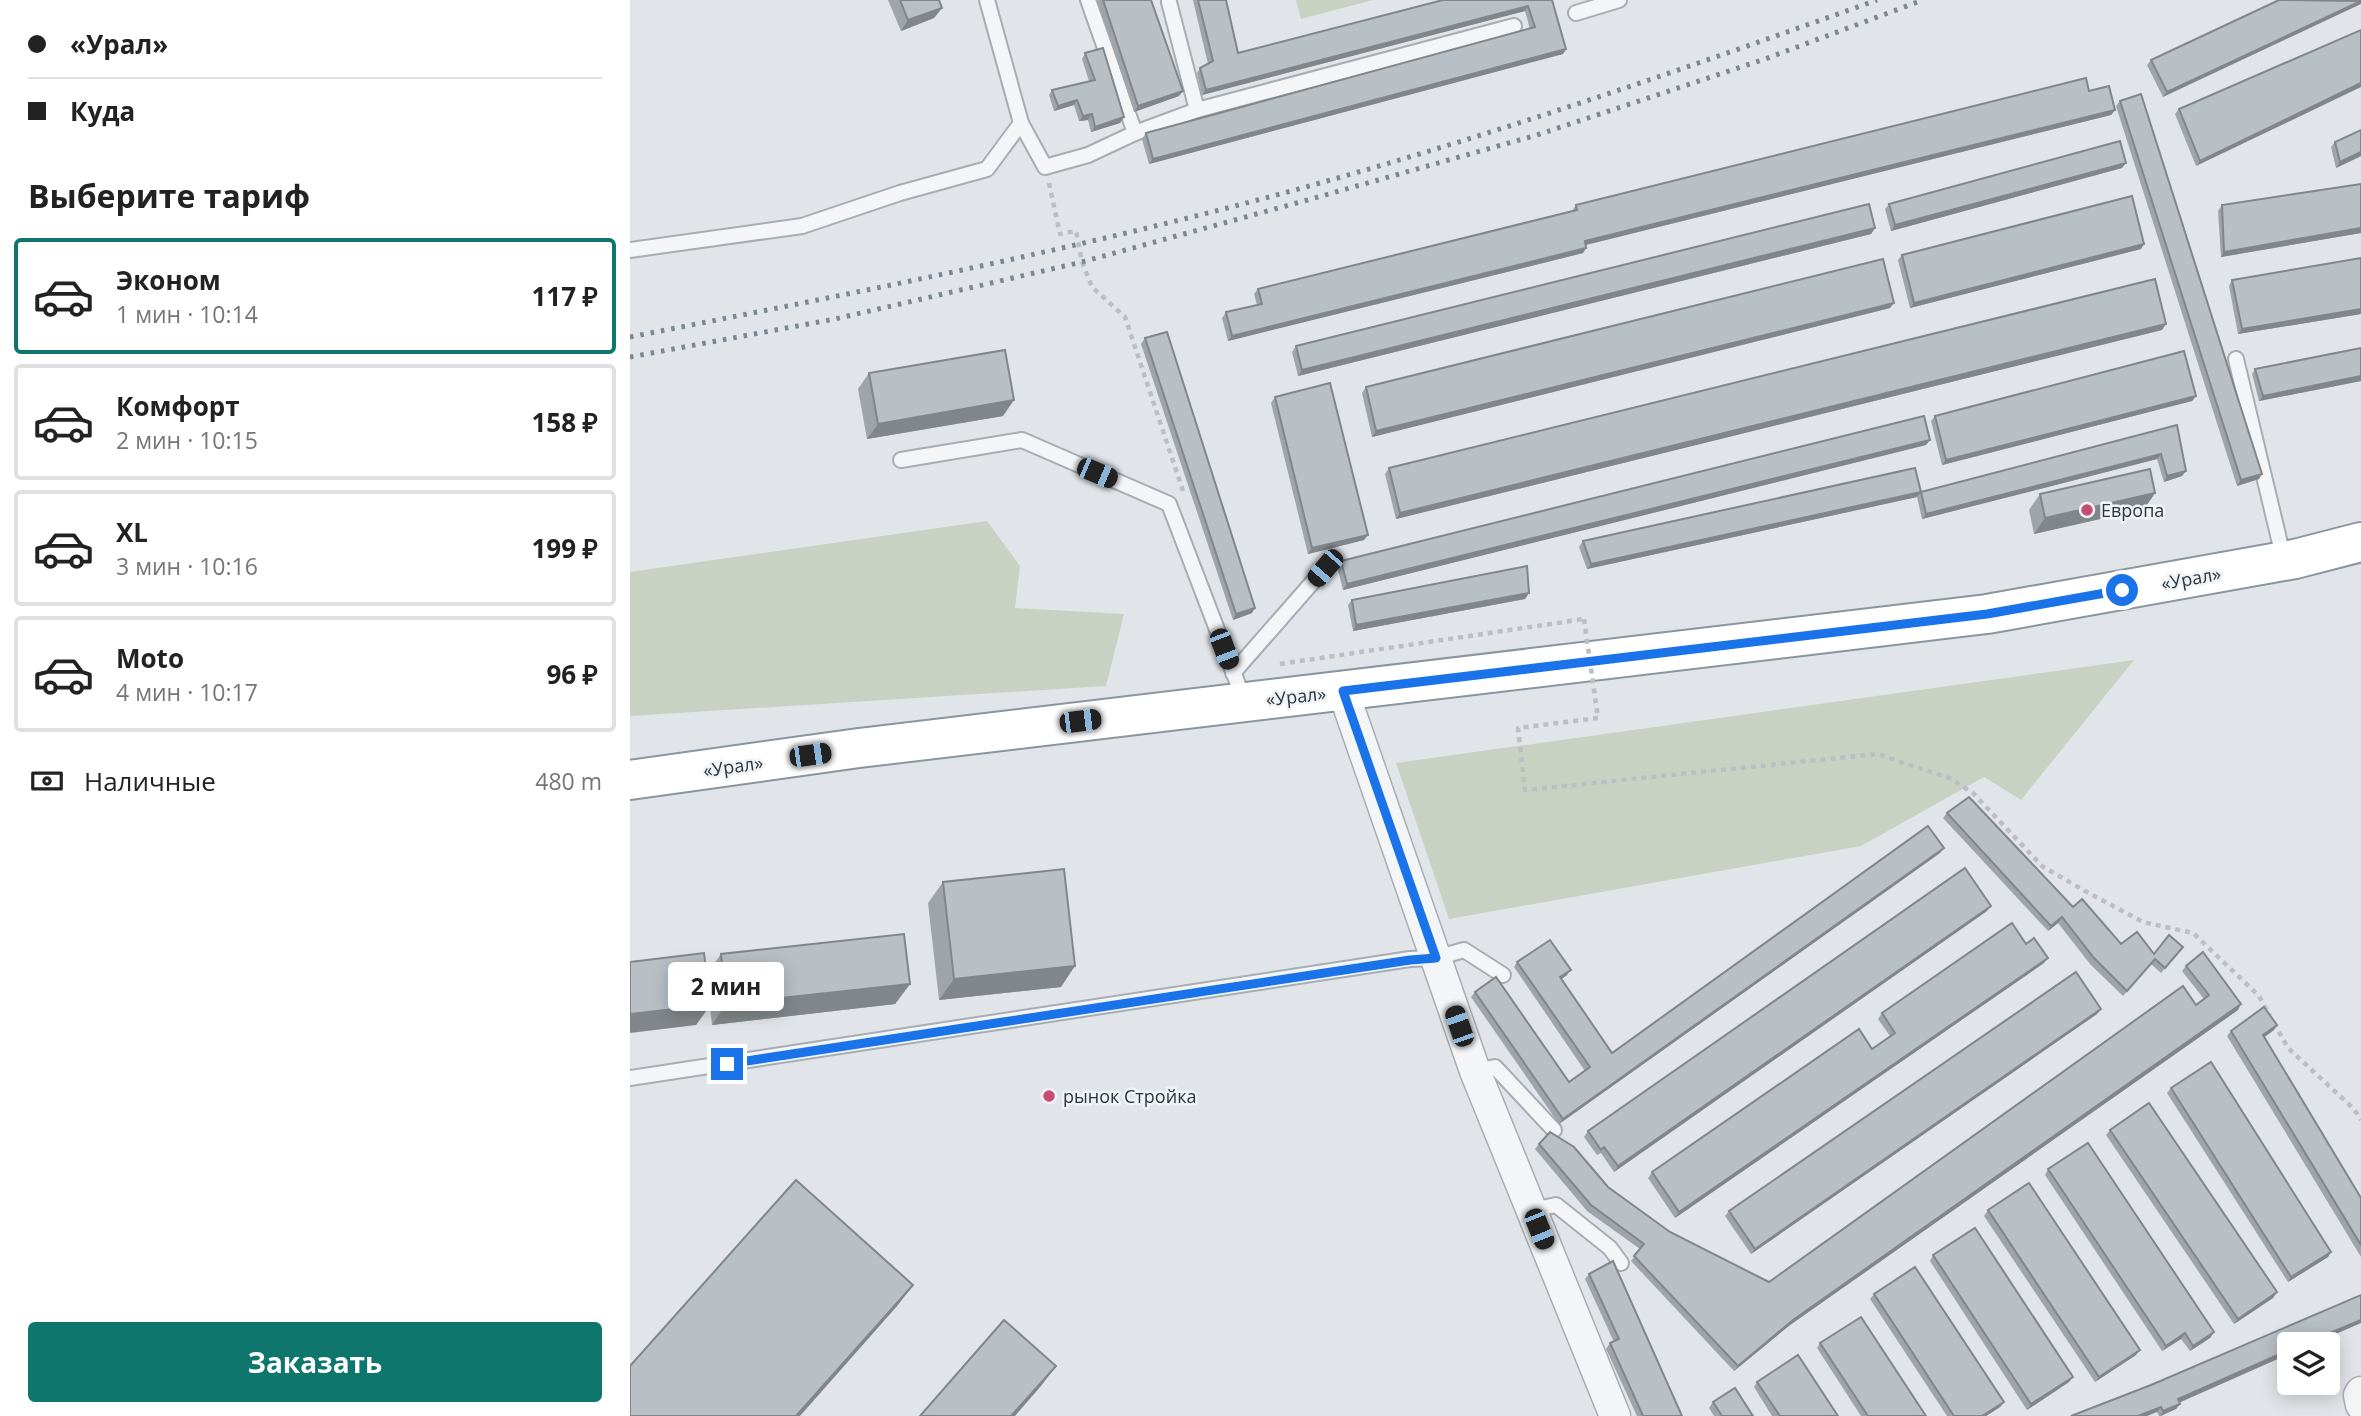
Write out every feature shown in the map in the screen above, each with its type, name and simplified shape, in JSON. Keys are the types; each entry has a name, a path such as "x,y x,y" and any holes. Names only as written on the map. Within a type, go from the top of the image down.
{"highway":[{"name":"«Урал»","path":"630,777 873,746 1240,679 1343,691 1987,614 2284,561 2361,542"}],"street":[{"path":"1343,691 1475,1071 1615,1416"}],"lane":[{"path":"987,0 1021,123 1045,167 1088,155 1135,133 1197,110 1514,26"},
{"path":"1088,0 1135,133"},
{"path":"1576,13 1619,0"},
{"path":"1169,2 1197,110"},
{"path":"630,250 802,226 900,193 987,169 1021,123"},
{"path":"2236,359 2284,561"},
{"path":"901,460 1022,440 1168,504 1240,679"},
{"path":"1240,679 1325,568"},
{"path":"630,1079 1397,961 1436,958 1464,950 1503,975"},
{"path":"1475,1071 1495,1067 1553,1130"},
{"path":"1532,1210 1556,1205 1610,1248 1621,1263"}],"path":[{"path":"1045,167 1060,234 1076,231 1082,262 1092,287 1125,317 1185,497"},
{"path":"1240,679 1243,669 1584,619 1598,718 1518,728 1525,790 1877,754 1949,778 1973,793 2042,866 2143,922 2193,933 2259,996 2288,1048 2354,1109 2361,1120"}],"green space":[{"path":"1296,0 1373,0 1301,19"},
{"path":"987,521 1020,566 1015,608 1124,614 1106,686 630,716 630,572"},
{"path":"2134,660 2021,800 1984,777 1861,846 1449,919 1396,763"}],"building":[{"path":"900,0 939,0 942,8 908,20"},
{"path":"1103,0 1151,0 1183,91 1138,106"},
{"path":"1198,0 1226,0 1238,53 1443,0 1552,0 1566,49 1153,159 1146,133 1535,27 1528,6 1206,90 1200,68 1213,61"},
{"path":"2279,0 2361,1 2167,92 2151,60"},
{"path":"2361,30 2361,83 2200,161 2179,109"},
{"path":"1103,48 1124,117 1095,127 1092,114 1083,116 1077,100 1058,106 1052,90 1095,80 1085,53"},
{"path":"2086,78 2089,91 2109,86 2115,110 1585,241 1586,248 1232,336 1226,312 1262,304 1258,289 1577,210 1576,205"},
{"path":"2141,94 2262,474 2241,480 2120,101"},
{"path":"2361,130 2361,152 2340,162 2335,142"},
{"path":"2120,141 2126,163 1895,225 1889,204"},
{"path":"2361,184 2361,228 2224,252 2222,205"},
{"path":"2132,196 2144,244 1914,303 1902,255"},
{"path":"1869,204 1875,228 1302,370 1296,346"},
{"path":"2361,258 2361,309 2242,329 2232,280"},
{"path":"1883,259 1894,303 1376,431 1366,387"},
{"path":"2155,279 2166,324 1400,513 1389,468"},
{"path":"1167,332 1255,608 1236,614 1145,338"},
{"path":"2361,348 2361,376 2263,396 2255,369"},
{"path":"1005,350 1014,400 878,424 869,373"},
{"path":"2184,351 2196,396 1946,460 1935,416"},
{"path":"1330,383 1368,535 1312,548 1275,397"},
{"path":"1924,416 1930,440 1347,584 1341,561"},
{"path":"2177,425 2186,471 2167,476 2161,454 1926,514 1921,492"},
{"path":"1915,468 1921,492 1591,564 1583,541"},
{"path":"2150,469 2155,493 2045,518 2040,494"},
{"path":"1527,566 1529,593 1356,625 1352,600"},
{"path":"1969,797 2073,907 2082,899 2121,944 2137,932 2154,954 2169,935 2183,947 2165,968 2155,959 2127,991 2094,958 2062,917 2051,926 1947,813"},
{"path":"1928,826 1944,848 1563,1119 1475,992 1496,977 1569,1082 1590,1067 1517,962 1550,940 1571,970 1560,977 1612,1053"},
{"path":"1965,868 1991,906 1618,1166 1604,1147 1601,1150 1588,1131"},
{"path":"1064,869 1075,966 954,979 943,882"},
{"path":"2012,923 2026,944 2034,938 2048,958 1679,1212 1652,1172 1859,1029 1872,1049 1895,1033 1882,1013"},
{"path":"904,934 910,984 726,1004 721,954"},
{"path":"2203,952 2241,1004 1793,1320 1738,1366 1634,1256 1644,1244 1591,1205 1539,1144 1550,1132 1574,1147 1608,1187 1670,1232 1769,1282 2183,986 2196,1005 2209,995 2186,966"},
{"path":"704,953 710,1005 630,1014 630,962"},
{"path":"2076,972 2101,1009 1755,1249 1729,1211"},
{"path":"2264,1007 2277,1025 2263,1035 2361,1198 2361,1245 2231,1031"},
{"path":"2211,1062 2331,1252 2291,1277 2171,1088"},
{"path":"2149,1103 2277,1292 2238,1319 2110,1130"},
{"path":"2088,1143 2214,1332 2193,1346 2185,1333 2166,1346 2048,1169"},
{"path":"796,1180 913,1285 796,1416 630,1416 630,1366"},
{"path":"2029,1183 2140,1350 2099,1377 1988,1210"},
{"path":"1975,1228 2073,1377 2031,1404 1933,1255"},
{"path":"1613,1261 1682,1416 1643,1416 1610,1343 1619,1339 1589,1274"},
{"path":"1915,1267 2004,1402 1982,1416 1954,1416 1874,1294"},
{"path":"2361,1295 2361,1320 2332,1332 2277,1332 2277,1355 2178,1399 2180,1404 2163,1411 2161,1407 2138,1416 2071,1416 2151,1385"},
{"path":"1861,1317 1926,1416 1868,1416 1820,1343"},
{"path":"1004,1320 1056,1366 1011,1416 920,1416"},
{"path":"1798,1355 1838,1416 1780,1416 1757,1382"},
{"path":"1735,1388 1753,1416 1722,1416 1713,1402"}],"railway":[{"path":"630,337 883,287 1052,250 1302,188 1591,99 1877,0"},
{"path":"630,357 835,319 1082,262 1311,199 1537,135 1765,59 1923,0"}],"place":[{"name":"Европа","path":"2087,510"},
{"name":"рынок Стройка","path":"1049,1096"}],"route":[{"path":"727,1064 1436,958 1343,691 1987,614 2122,590"}]}
